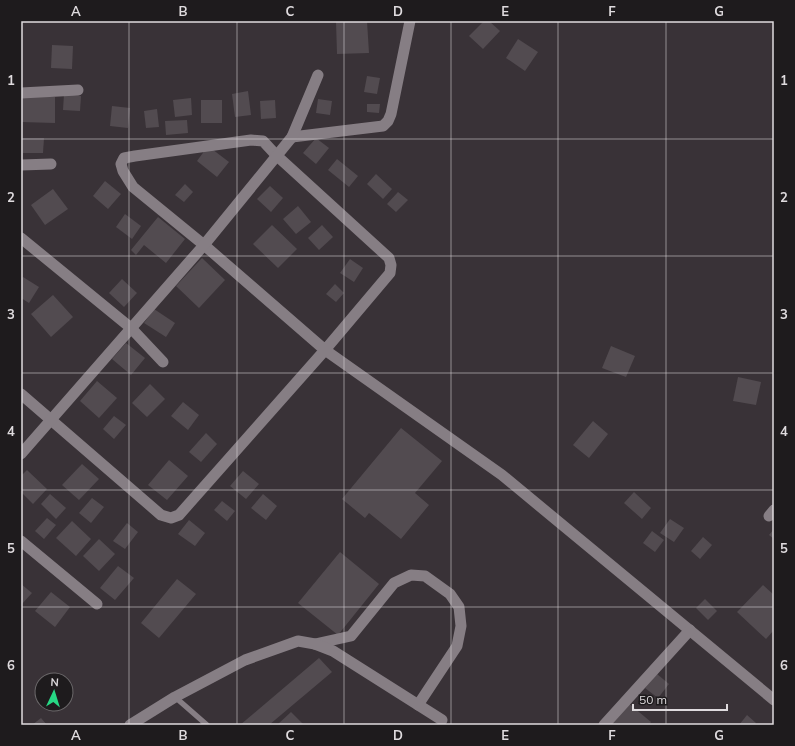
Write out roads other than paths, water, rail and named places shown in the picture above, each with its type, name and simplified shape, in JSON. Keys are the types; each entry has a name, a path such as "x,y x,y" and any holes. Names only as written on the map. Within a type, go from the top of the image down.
{"street":[{"path":"292,137 383,126 388,121 391,114 410,21"},
{"path":"21,454 204,244 292,137 318,75"},
{"path":"21,93 78,90"},
{"path":"21,394 161,515 171,518 179,515 325,350 390,273 391,265 389,258 276,155 264,142 251,140 135,156 124,158 121,164 123,171 133,187 204,244 325,350 502,475 774,700"},
{"path":"21,165 51,164"},
{"path":"21,238 130,328 163,362"},
{"path":"21,541 97,604"},
{"path":"315,644 351,636 394,583 411,575 425,576 450,594 459,607 461,626 457,646 418,705"},
{"path":"604,725 690,630"},
{"path":"130,725 175,697 246,660 298,641 315,644 333,651 442,720"}],"lane":[{"path":"175,697 207,725"}]}
